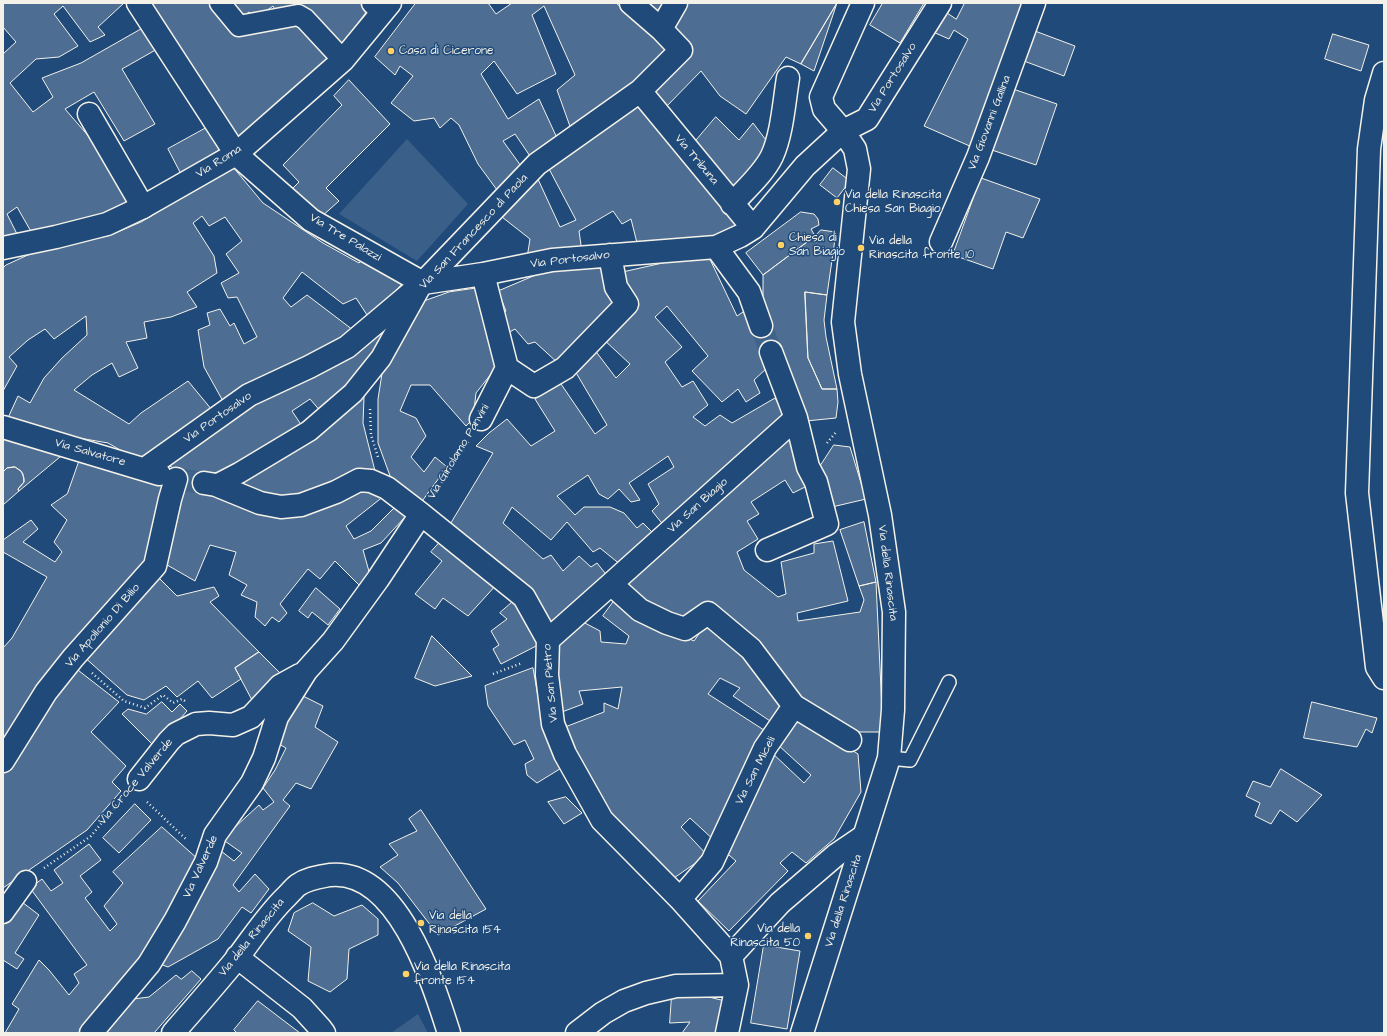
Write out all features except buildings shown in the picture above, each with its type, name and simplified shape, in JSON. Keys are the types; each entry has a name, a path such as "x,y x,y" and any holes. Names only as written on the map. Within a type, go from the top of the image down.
{"street":[{"name":"Via Tre Palazzi","path":"138,3 236,154 311,220 423,283"},
{"path":"220,3 239,26 298,15 305,19 343,60"},
{"name":"Via San Francesco di Paola","path":"194,482 239,473 309,431 353,393 381,358 423,283 537,164 640,91 680,50 660,29 631,3"},
{"path":"660,29 676,3"},
{"name":"Via della Rinascita","path":"802,1033 889,758 893,710 894,612 880,515 850,374 843,322 859,169 855,149 843,131 824,109 821,97 863,3"},
{"name":"Via Portosalvo","path":"145,469 250,395 347,347 423,283 483,274 552,260 716,247 740,236 753,228 805,166 843,131 867,119 940,3"},
{"name":"Via Giovanni Gallina","path":"941,242 978,157 1034,3"},
{"name":"Via Roma","path":"3,248 107,224 143,207 236,154 343,60 381,6"},
{"path":"1384,73 1376,100 1369,149 1357,493 1377,667 1384,678"},
{"path":"732,204 758,176 771,158 779,130 788,78"},
{"name":"Via Tribuna","path":"640,91 753,228"},
{"path":"89,114 143,207"},
{"path":"716,247 749,292 762,326"},
{"path":"483,274 507,368 534,386 565,368 627,304 616,287 610,255"},
{"path":"766,550 827,524 816,482 808,466 796,418 772,352"},
{"name":"Via Girolamo Panvini","path":"481,419 507,368"},
{"name":"Via San Biagio","path":"547,646 611,584 796,418"},
{"name":"Via Salvatore","path":"3,427 194,482"},
{"name":"Via San Pietro","path":"194,482 260,503 281,508 301,505 336,492 359,480 371,480 387,488 524,597 547,646 547,675 553,724 565,754 602,820 680,899 731,956"},
{"name":"Via Apollonio Di Bilio","path":"3,760 46,692 73,658 155,566 194,482"},
{"path":"306,671 333,641 378,579 421,514"},
{"path":"611,584 640,610 667,623 685,629 708,613 751,648 794,706 850,740"},
{"name":"Via Croce Valverde","path":"135,783 176,734 196,724 233,724 251,717 280,686 306,671"},
{"name":"Via Valverde","path":"91,1033 149,964 175,921 206,862 215,835 252,783 264,758 277,717 306,671"},
{"name":"Via San Miceli","path":"680,899 712,862 765,748 794,706"},
{"path":"727,1033 737,985 731,956 780,903 836,855 864,836"},
{"name":"Via della Rinascita","path":"173,1033 237,957 276,907 298,885 315,877 337,875 351,877 377,891 397,912 415,944 435,989 449,1033"},
{"path":"3,913 26,881"},
{"path":"237,957 302,1008 324,1033"},
{"path":"576,1033 608,1010 624,1001 646,993 676,986 737,985"}],"lane":[{"path":"889,758 910,760 948,682"}],"path":[{"path":"370,405 371,435 387,488"},
{"name":"Via Girolamo Panvini","path":"421,514 470,439 481,419"},
{"path":"808,466 838,430"},
{"path":"493,674 547,646"},
{"path":"73,658 124,701 145,708 163,695 173,703 182,699 186,703"},
{"path":"135,783 190,844 212,843"},
{"name":"Via Croce Valverde","path":"26,881 91,836 135,783"}],"shaded area":[{"path":"407,139 468,204 417,261 339,214"},
{"path":"418,1014 428,1033 391,1033"}],"tunnel":[{"path":"761,326 771,352"},
{"path":"183,480 204,483"}],"place":[{"name":"Casa di Cicerone","path":"391,51"},
{"name":"Via della Rinascita Chiesa San Biagio","path":"837,202"},
{"name":"Chiesa di San Biagio","path":"781,245"},
{"name":"Via della Rinascita fronte 10","path":"861,248"},
{"name":"Via della Rinascita 154","path":"421,923"},
{"name":"Via della Rinascita 50","path":"808,936"},
{"name":"Via della Rinascita fronte 154","path":"406,974"}]}
